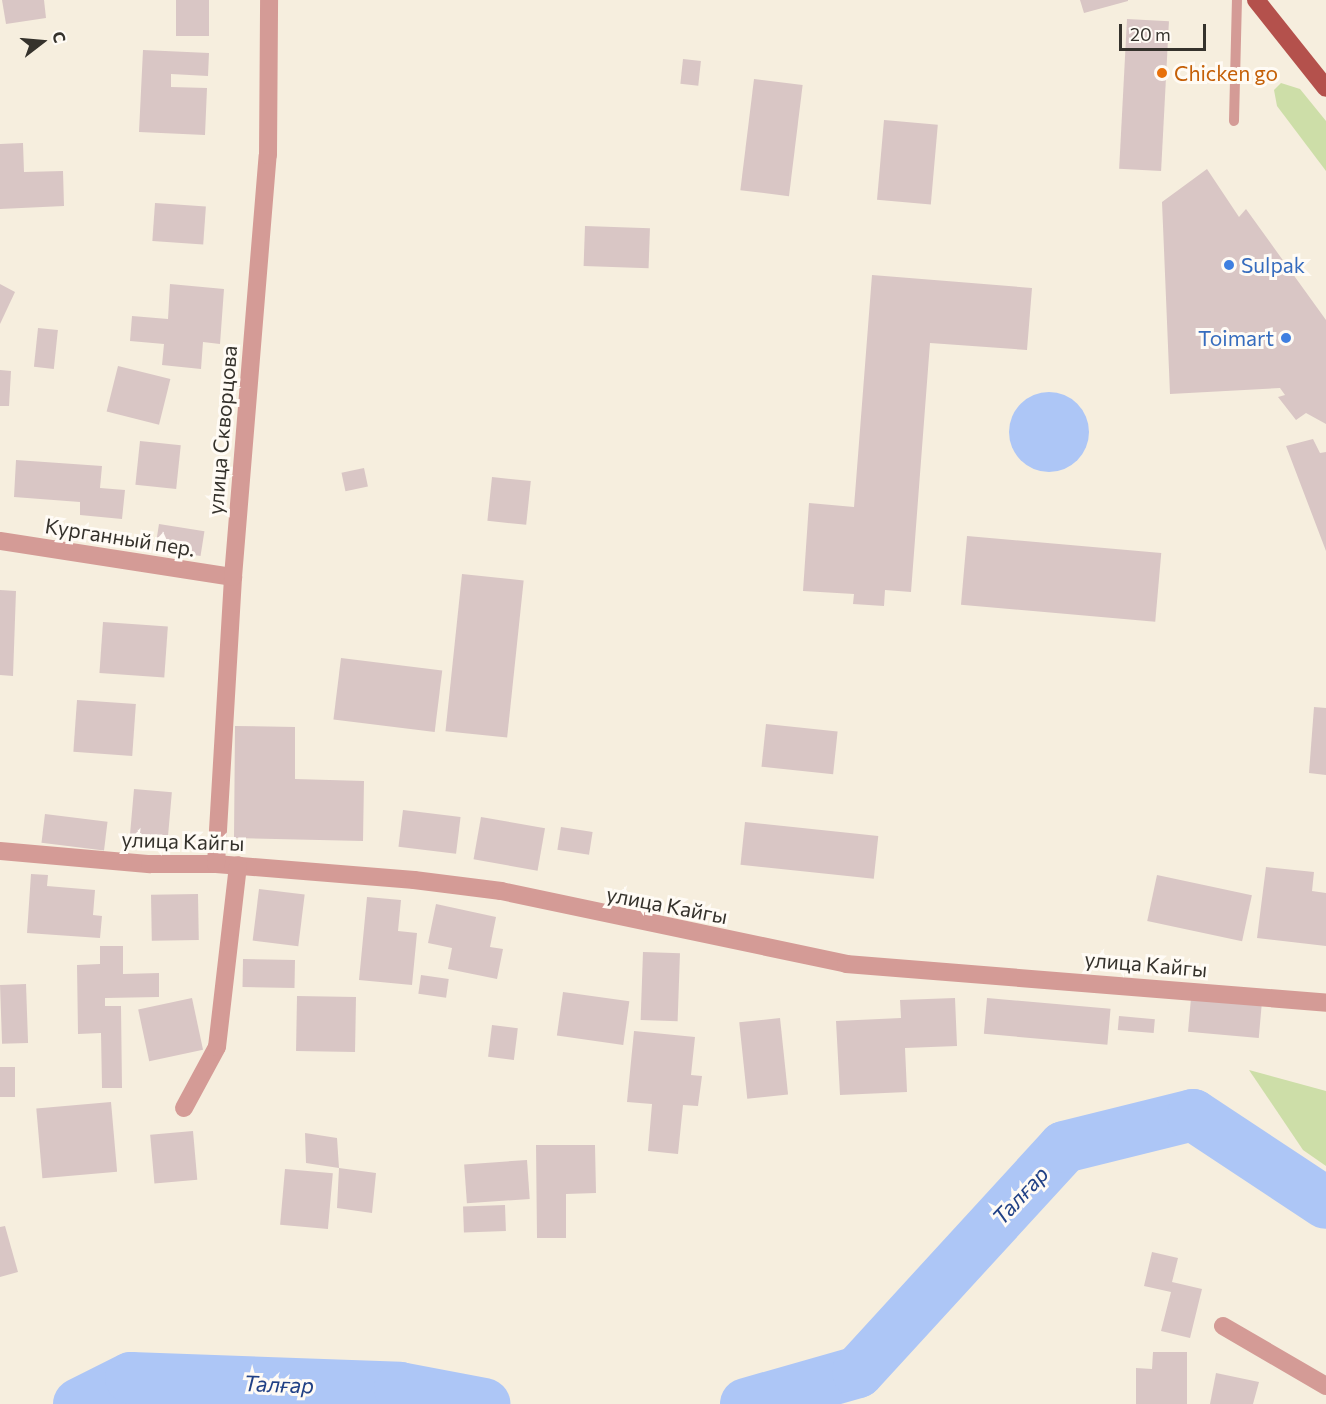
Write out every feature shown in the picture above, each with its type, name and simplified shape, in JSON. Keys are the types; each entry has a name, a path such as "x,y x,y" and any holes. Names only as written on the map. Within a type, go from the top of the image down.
{"main road":[{"path":"1256,0 1326,88"}],"street":[{"name":"улица Скворцова","path":"216,864 233,577 268,155 269,0"},
{"name":"Курганный пер.","path":"0,541 233,577"},
{"name":"улица Кайгы","path":"0,851 150,864 238,865 501,891 846,964 1326,1003"},
{"path":"184,1108 217,1047 238,865"},
{"path":"1223,1326 1326,1386"}],"lane":[{"path":"1234,121 1237,0"}],"green space":[{"path":"1281,83 1300,89 1326,121 1326,171 1277,106 1274,90"},
{"path":"1249,1070 1326,1091 1326,1166 1303,1150"}],"water":[{"path":"1049,392 1064,395 1077,404 1086,417 1089,432 1086,447 1077,460 1064,469 1049,472 1034,469 1021,460 1012,447 1009,432 1012,417 1021,404 1034,395"}],"building":[{"path":"2,0 44,0 46,18 6,24"},
{"path":"176,0 209,0 209,36 176,36"},
{"path":"1080,0 1128,0 1128,1 1084,13"},
{"path":"1127,19 1169,21 1161,171 1119,169"},
{"path":"143,50 209,53 208,76 171,74 171,87 207,88 205,135 139,132"},
{"path":"683,59 701,61 698,86 680,84"},
{"path":"754,79 803,85 789,196 740,190"},
{"path":"884,120 938,125 931,204 877,200"},
{"path":"23,143 24,172 63,171 64,206 0,209 0,144"},
{"path":"1207,169 1239,217 1246,209 1326,320 1326,424 1306,413 1296,420 1278,397 1285,395 1280,388 1170,394 1162,202"},
{"path":"155,203 206,207 203,244 152,241"},
{"path":"585,226 650,228 649,268 584,266"},
{"path":"872,275 1032,288 1027,350 930,343 911,592 885,590 884,606 853,604 854,594 803,591 809,503 854,507"},
{"path":"0,284 15,292 0,324"},
{"path":"170,284 224,289 220,344 203,342 201,369 162,365 164,344 130,341 132,316 168,319"},
{"path":"38,328 58,330 54,369 34,367"},
{"path":"118,366 170,379 159,425 107,412"},
{"path":"0,370 11,371 9,406 0,406"},
{"path":"1313,439 1320,453 1326,452 1326,551 1286,446"},
{"path":"140,441 181,445 176,489 135,485"},
{"path":"16,460 102,466 100,488 125,490 122,519 80,515 80,502 14,497"},
{"path":"364,468 368,487 345,491 342,473"},
{"path":"492,477 531,481 526,525 487,521"},
{"path":"159,524 204,531 201,556 155,549"},
{"path":"967,536 1161,553 1155,622 961,605"},
{"path":"462,574 524,580 507,738 445,731"},
{"path":"0,590 16,591 13,676 0,675"},
{"path":"103,622 168,627 164,677 99,673"},
{"path":"341,658 442,670 435,732 333,720"},
{"path":"77,700 136,704 132,756 73,752"},
{"path":"1314,707 1326,708 1326,775 1309,773"},
{"path":"766,724 838,732 833,774 762,767"},
{"path":"235,726 295,727 295,779 364,781 363,841 234,838"},
{"path":"134,789 172,792 167,845 129,842"},
{"path":"403,810 461,817 456,854 398,847"},
{"path":"45,814 108,822 104,850 41,843"},
{"path":"481,817 545,828 538,871 474,859"},
{"path":"745,822 878,836 874,879 741,865"},
{"path":"561,827 593,832 589,855 557,850"},
{"path":"1266,867 1314,872 1312,891 1326,893 1326,946 1257,938"},
{"path":"31,874 48,875 47,886 95,890 93,915 102,916 100,938 27,933"},
{"path":"1157,875 1252,895 1242,941 1147,921"},
{"path":"259,889 305,895 298,946 253,941"},
{"path":"198,894 199,940 152,941 151,895"},
{"path":"367,897 401,900 398,931 417,933 412,985 359,980"},
{"path":"436,904 496,917 490,947 503,949 497,979 448,969 452,948 428,943"},
{"path":"100,946 123,946 123,974 159,973 159,997 105,998 105,1006 121,1006 122,1088 102,1088 101,1033 78,1034 77,965 100,964"},
{"path":"643,952 680,953 678,1021 641,1020"},
{"path":"243,959 295,960 295,988 243,987"},
{"path":"421,975 449,979 446,998 418,994"},
{"path":"26,984 28,1043 2,1044 0,985"},
{"path":"563,992 629,1001 623,1045 557,1036"},
{"path":"297,996 356,997 355,1052 296,1051"},
{"path":"192,998 203,1050 149,1061 138,1009"},
{"path":"955,998 957,1046 905,1048 907,1092 840,1095 836,1021 901,1018 900,1000"},
{"path":"987,998 1111,1009 1107,1045 984,1034"},
{"path":"1191,998 1262,1004 1259,1038 1188,1032"},
{"path":"1119,1016 1155,1019 1154,1033 1118,1030"},
{"path":"780,1018 788,1095 747,1099 739,1022"},
{"path":"492,1025 518,1028 514,1060 488,1057"},
{"path":"634,1031 695,1037 691,1075 702,1076 698,1106 683,1105 678,1154 648,1151 652,1104 627,1102"},
{"path":"0,1067 15,1067 15,1097 0,1097"},
{"path":"111,1102 117,1172 42,1178 36,1109"},
{"path":"193,1131 197,1180 154,1184 150,1135"},
{"path":"305,1133 337,1138 339,1168 306,1163"},
{"path":"536,1145 595,1145 596,1193 566,1194 566,1238 537,1238"},
{"path":"527,1160 530,1199 467,1203 464,1164"},
{"path":"339,1168 376,1173 372,1213 337,1208"},
{"path":"285,1169 333,1173 328,1229 280,1225"},
{"path":"505,1205 506,1231 464,1232 463,1206"},
{"path":"5,1226 18,1272 0,1277 0,1227"},
{"path":"1152,1252 1178,1258 1172,1282 1202,1289 1190,1338 1161,1331 1171,1292 1144,1286"},
{"path":"1153,1352 1187,1352 1187,1404 1136,1404 1136,1368 1152,1369"},
{"path":"1216,1373 1259,1382 1253,1404 1210,1404"}],"waterway":[{"name":"Талғар","path":"746,1404 858,1372 1064,1147 1193,1115 1326,1203"},
{"name":"Талғар","path":"79,1404 131,1378 400,1388 484,1404"}],"place":[{"name":"Chicken go","path":"1162,73"},
{"name":"Sulpak","path":"1229,265"},
{"name":"Toimart","path":"1286,338"}]}
